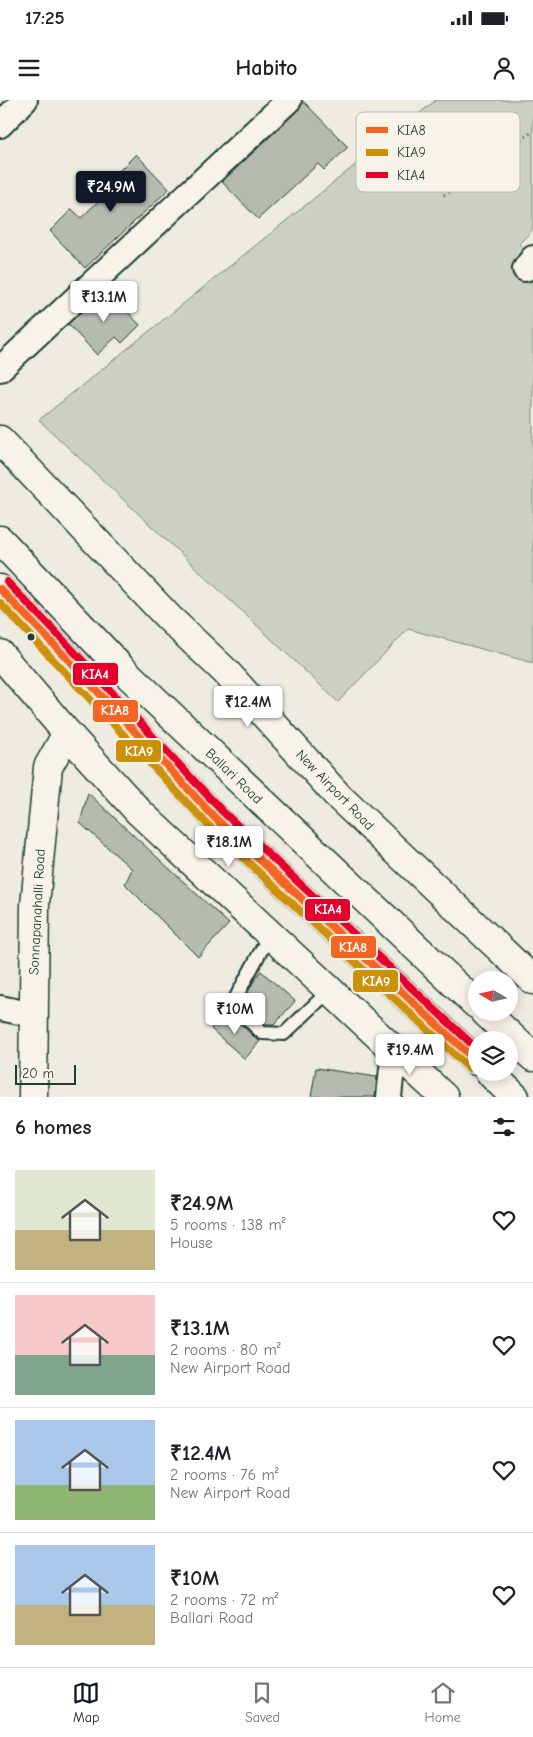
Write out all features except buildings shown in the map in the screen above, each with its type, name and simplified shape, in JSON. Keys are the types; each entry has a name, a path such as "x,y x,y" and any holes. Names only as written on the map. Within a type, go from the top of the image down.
{"main road":[{"name":"New Airport Road","path":"0,440 169,618 224,671 339,797 533,980"},
{"name":"Ballari Road","path":"0,540 120,666 468,996"},
{"path":"0,590 60,651 215,818 468,1053"},
{"path":"0,654 67,733 139,812 444,1097"},
{"name":"Sonnapanahalli Road","path":"33,1097 35,905 48,767 67,733"},
{"path":"495,1021 533,1057"},
{"path":"499,1081 516,1097"}],"street":[{"path":"0,125 24,100"},
{"path":"0,370 290,100"},
{"path":"0,1008 34,1015"},
{"path":"389,1097 394,1050"}],"lane":[{"path":"270,934 236,997 239,1011 262,1033 284,1034 330,990"}],"path":[{"path":"520,141 533,130"},
{"path":"444,195 449,192"}],"shaded area":[{"path":"436,100 533,100 533,229 519,244 533,257 533,663 408,629 338,702 39,420 356,164 356,192 520,192 520,112 421,112"}],"transit line":[{"name":"KIA4","path":"7,582 222,811 468,1041"},
{"name":"KIA8","path":"0,589 215,818 468,1054"},
{"name":"KIA9","path":"0,603 208,825 468,1067"}]}
